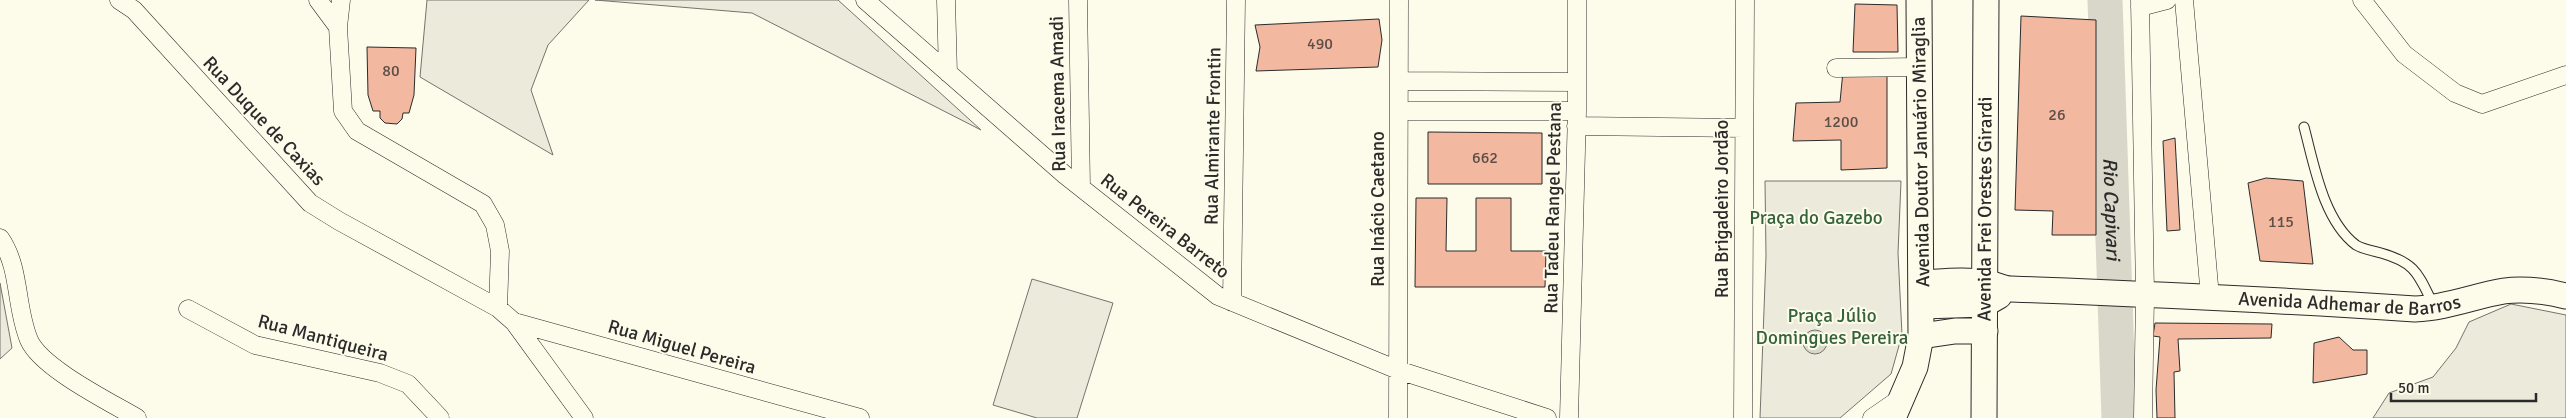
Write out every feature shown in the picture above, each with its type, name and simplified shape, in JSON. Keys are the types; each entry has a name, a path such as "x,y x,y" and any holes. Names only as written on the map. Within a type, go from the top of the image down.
{"main road":[{"name":"Avenida Doutor Januário Miraglia","path":"1898,407 1916,368 1921,336 1920,0"},
{"name":"Avenida Frei Orestes Girardi","path":"1984,418 1986,0"},
{"name":"Avenida Adhemar de Barros","path":"1922,294 1985,293 2009,290 2097,291 2415,309 2435,308 2525,289 2566,296"},
{"path":"1921,336 1955,331 1985,331"}],"street":[{"name":"Rua Duque de Caxias","path":"119,0 134,10 310,203 339,221 498,308"},
{"path":"318,0 338,27"},
{"path":"341,0 338,27 343,111 357,131 483,204 495,225 500,251 498,308"},
{"name":"Rua Pereira Barreto","path":"865,0 1081,187 1218,296 1398,370 1547,418"},
{"path":"946,0 948,72"},
{"name":"Rua Iracema Amadi","path":"1078,0 1081,187"},
{"name":"Rua Almirante Frontin","path":"1232,302 1236,0"},
{"name":"Rua Inácio Caetano","path":"1398,418 1399,0"},
{"name":"Rua Tadeu Rangel Pestana","path":"1569,418 1578,0"},
{"name":"Rua Brigadeiro Jordão","path":"1743,418 1745,0"},
{"path":"2143,418 2138,293 2140,4 2167,0"},
{"path":"2184,0 2210,297"},
{"path":"2362,0 2404,54 2455,93 2482,104 2566,75"},
{"path":"1836,68 1919,67"},
{"path":"1399,81 1577,82"},
{"path":"1400,111 1744,128"},
{"path":"0,238 12,256 20,303 30,342 49,364 137,418"},
{"name":"Rua Miguel Pereira","path":"498,308 514,322 860,418"},
{"name":"Rua Mantiqueira","path":"188,309 255,345 380,373 408,384 440,418"},
{"path":"514,322 584,418"},
{"path":"1872,418 1898,407"}],"lane":[{"path":"2304,127 2324,199 2339,224 2358,246 2397,258 2410,265 2419,276 2435,308"}],"green space":[{"path":"427,0 589,0 548,45 531,90 553,155 420,77"},
{"path":"595,0 838,0 981,130 752,13"},
{"name":"Praça Júlio Domingues Pereira","path":"1765,181 1901,181 1898,253 1902,335 1891,374 1840,418 1760,418 1766,256"},
{"path":"1032,279 1113,303 1077,418 1037,418 993,405"},
{"path":"0,283 12,348 0,359"},
{"path":"2511,304 2566,315 2566,418 2373,418 2389,393 2433,377 2456,348 2469,322"}],"shaded area":[{"path":"1815,330 1820,331 1826,337 1826,347 1820,353 1815,354 1810,353 1804,347 1803,342 1804,337 1810,331"}],"building":[{"path":"1855,4 1897,5 1898,52 1853,52"},
{"path":"2021,16 2096,20 2096,235 2052,235 2053,211 2015,210"},
{"path":"1379,19 1382,40 1378,67 1256,71 1260,47 1255,25"},
{"path":"367,47 416,48 414,95 409,113 403,113 402,119 397,124 385,123 380,118 380,111 373,111 368,95"},
{"path":"1843,71 1887,74 1887,168 1841,170 1841,140 1793,141 1796,103 1840,102"},
{"path":"1428,132 1542,133 1542,184 1428,184"},
{"path":"2175,138 2180,230 2167,231 2163,141"},
{"path":"2266,178 2303,181 2313,264 2260,261 2248,183"},
{"path":"1416,198 1447,198 1446,251 1476,251 1476,198 1511,198 1511,251 1546,251 1545,287 1415,287"},
{"path":"2155,323 2272,324 2271,338 2178,339 2180,371 2174,372 2175,418 2157,418 2156,390 2160,337 2153,336"},
{"path":"2339,337 2353,350 2367,350 2367,374 2313,383 2314,343"}],"waterway":[{"name":"Rio Capivari","path":"2105,0 2119,418"}],"park label":[{"name":"Praça do Gazebo","path":"1816,218"}]}
